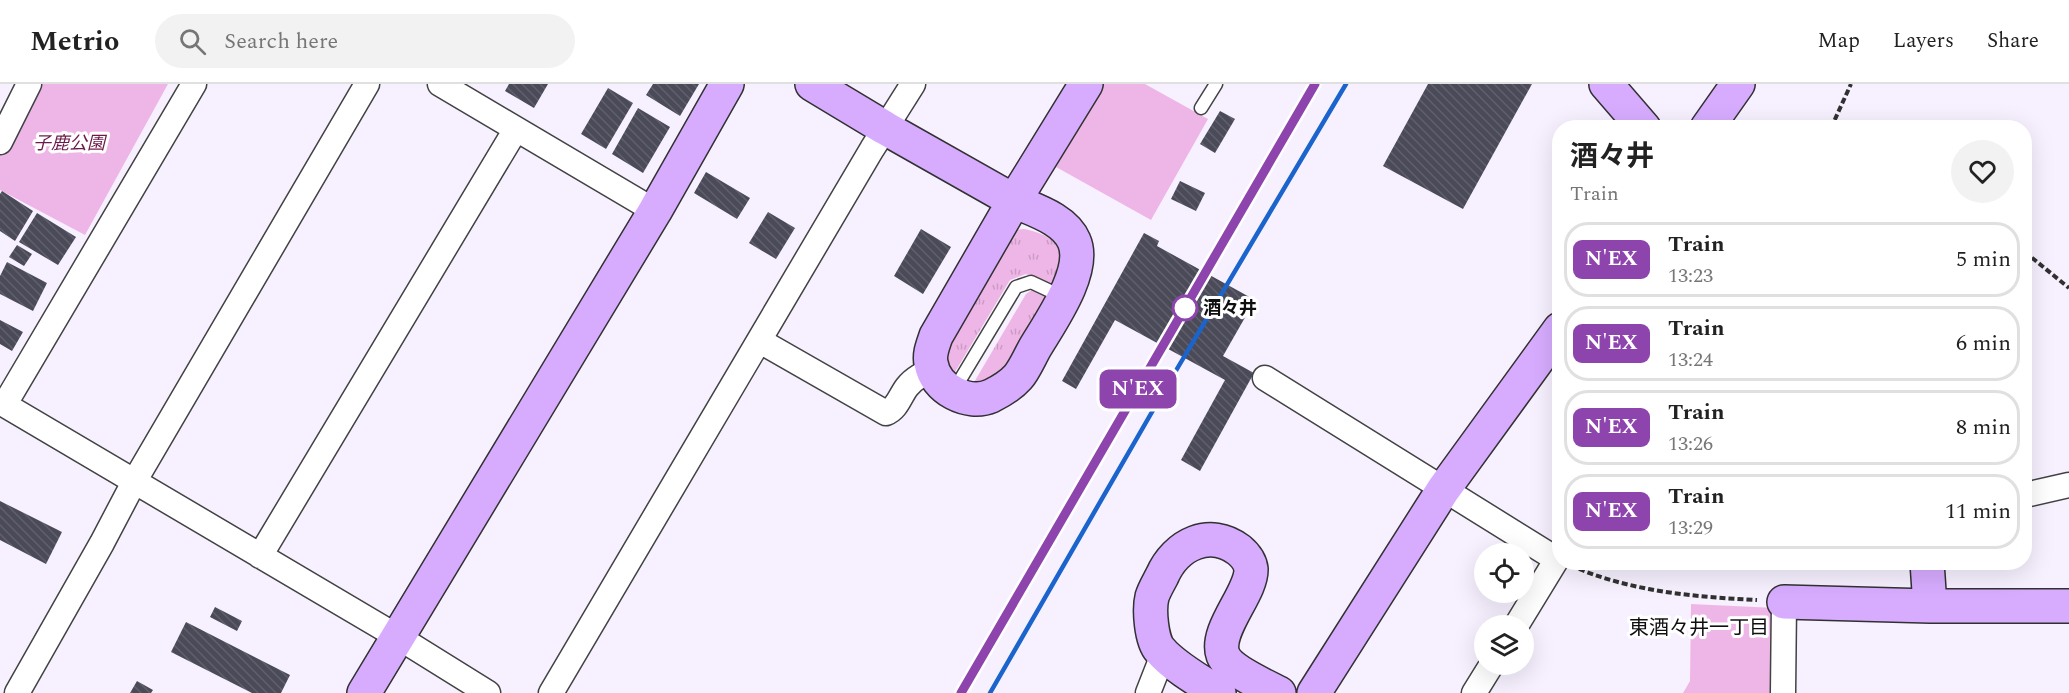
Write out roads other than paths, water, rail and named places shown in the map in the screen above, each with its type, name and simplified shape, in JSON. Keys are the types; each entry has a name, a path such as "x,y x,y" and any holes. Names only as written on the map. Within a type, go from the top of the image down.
{"street":[{"path":"0,141 29,84"},
{"path":"194,84 2,403 489,693"},
{"path":"17,693 134,482 367,84"},
{"path":"440,84 655,211"},
{"path":"364,693 655,211 728,84"},
{"path":"760,341 886,413 892,411 912,382 920,375 943,381 970,399 980,399 1004,389 1018,377 1064,298 1077,259 1074,239 1060,223 1014,201 812,84"},
{"path":"551,693 913,84"},
{"path":"943,381 930,361 936,336 1014,201 1086,84"},
{"path":"1605,84 1637,120"},
{"path":"1713,120 1738,84"},
{"path":"260,556 516,129"},
{"path":"1314,693 1443,490 1552,340"},
{"path":"1264,378 1443,490 1552,553"},
{"path":"2032,493 2069,485"},
{"path":"1148,693 1159,665 1161,651 1152,628 1152,598 1164,570 1179,553 1195,541 1211,539 1229,542 1246,556 1251,570 1223,640 1223,655 1231,666 1279,693"},
{"path":"1524,615 1557,570"},
{"path":"1928,570 1930,606"},
{"path":"1783,693 1784,602 1930,606 2069,606"},
{"path":"1161,651 1192,676 1219,693"},
{"path":"1474,693 1485,675"}],"lane":[{"path":"1201,108 1216,84"},
{"path":"943,381 1016,287 1031,282 1064,298"}],"railway":[{"path":"961,693 1315,84"},
{"path":"990,693 1171,379 1346,84"}],"train":[{"name":"N'EX","path":"961,693 1315,84"}],"place":[{"name":"酒々井","path":"1185,308"}],"district":[{"name":"東酒々井一丁目","path":"1699,627"}],"park label":[{"name":"子鹿公園","path":"69,143"}]}
